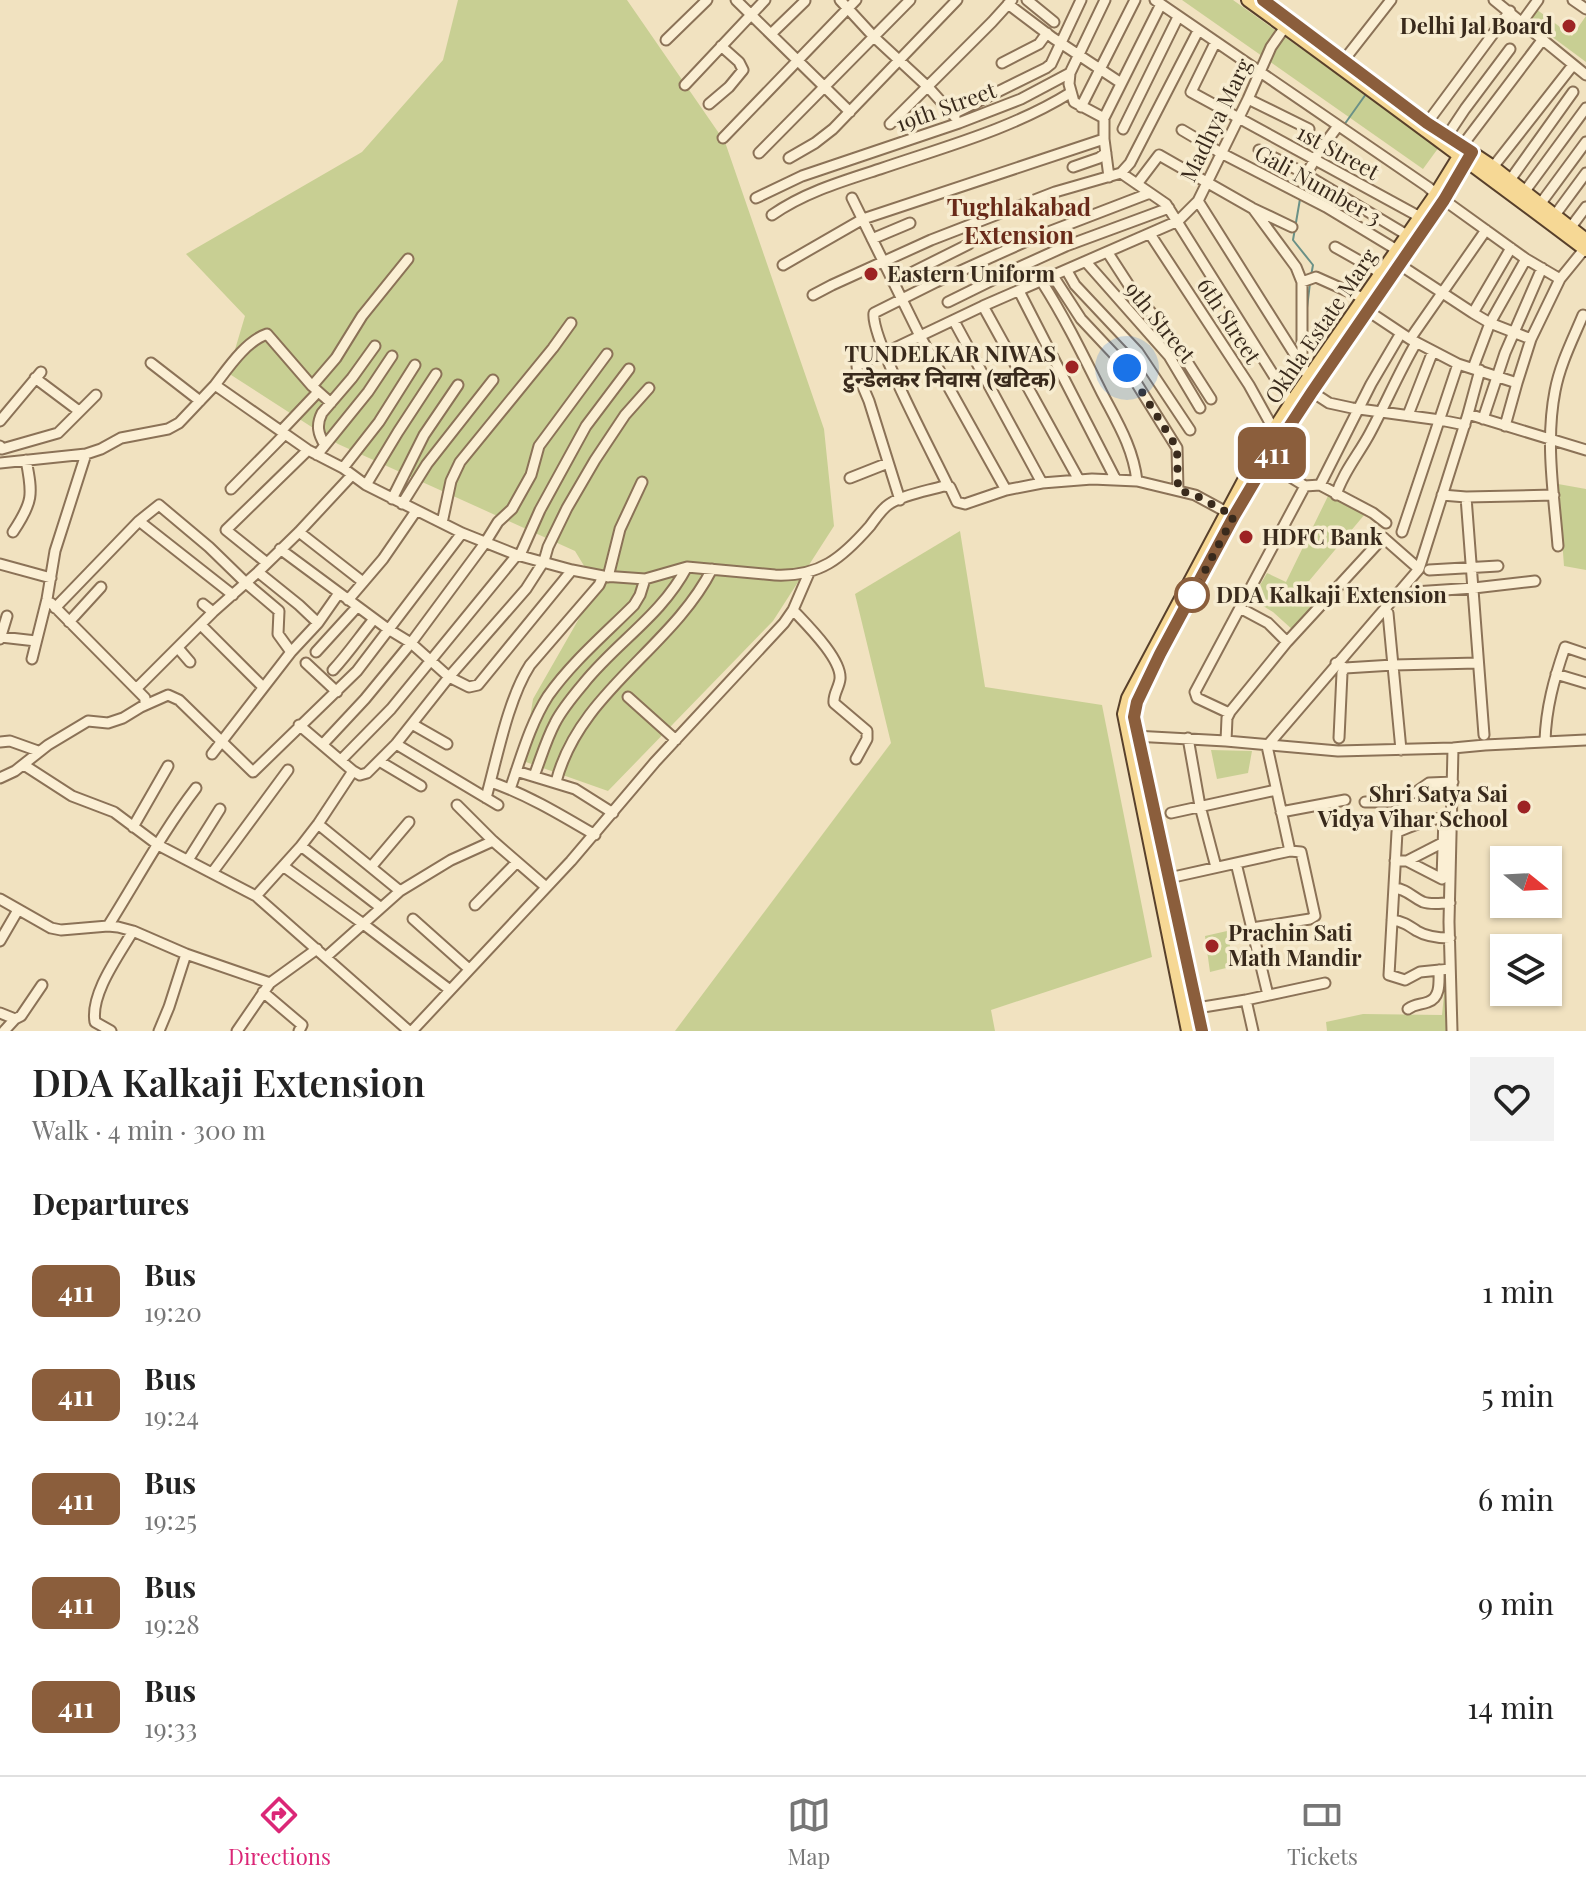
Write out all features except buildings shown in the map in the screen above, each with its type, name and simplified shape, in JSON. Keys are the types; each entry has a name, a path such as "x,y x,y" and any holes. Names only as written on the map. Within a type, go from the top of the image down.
{"main road":[{"path":"1248,0 1424,131 1446,140"},
{"path":"1263,0 1586,246"},
{"path":"1440,193 1441,174 1448,154 1446,140"},
{"name":"Okhla Estate Marg","path":"1230,514 1312,392 1366,304 1381,273 1420,217 1440,193 1455,182 1465,152"},
{"name":"Okhla Estate Marg","path":"1202,1031 1169,878 1134,736 1124,714 1128,698 1274,430 1309,377 1400,265 1465,152"},
{"path":"1486,168 1510,180 1541,203 1571,227 1586,246"},
{"path":"1455,182 1486,168"},
{"name":"Okhla Estate Marg","path":"1134,736 1188,1031"}],"street":[{"path":"666,40 707,0"},
{"path":"737,0 850,112"},
{"path":"685,85 765,0"},
{"path":"840,0 874,37 928,87 959,123"},
{"path":"723,138 856,0"},
{"path":"759,153 910,0"},
{"path":"789,158 833,129 957,0"},
{"path":"1027,0 1054,22"},
{"path":"1104,118 1074,102 1069,84 1070,73 1105,0"},
{"path":"1081,107 1135,0"},
{"path":"1344,60 1391,0"},
{"path":"1486,168 1581,69 1494,0"},
{"path":"1522,22 1538,0"},
{"path":"1573,0 1585,6"},
{"path":"771,34 805,1"},
{"path":"890,124 1010,2 1047,33 1121,83"},
{"path":"953,114 1051,64 1076,2"},
{"path":"1109,177 1104,118 1163,3 1215,43 1440,193 1526,259 1560,279"},
{"path":"1427,123 1510,11"},
{"path":"1123,129 1178,17"},
{"name":"Madhya Marg","path":"888,463 857,366 983,306 1178,221 1198,201 1271,47 1285,27"},
{"path":"813,295 931,240 994,215 1055,192 1121,173 1130,163 1198,31"},
{"path":"1002,63 1039,44 1047,33"},
{"path":"1465,152 1543,39"},
{"name":"1st Street","path":"1215,43 1191,92 1420,217"},
{"path":"709,104 743,70 739,62 721,46"},
{"path":"1446,140 1510,49"},
{"name":"19th Street","path":"756,198 802,176 1021,99 1070,73"},
{"path":"1510,180 1573,92"},
{"path":"772,215 820,190 973,138 1045,109 1070,93"},
{"path":"1248,99 1309,129"},
{"path":"1525,191 1586,108"},
{"path":"1306,175 1338,126"},
{"name":"Gali Number 3","path":"1182,130 1326,207 1397,250"},
{"path":"783,265 863,219 1104,139"},
{"path":"1541,203 1586,142"},
{"path":"1259,150 1407,235"},
{"path":"1073,167 1106,153"},
{"path":"1137,184 1159,155 1292,227"},
{"path":"1121,173 1169,208 1291,403"},
{"path":"1555,215 1586,173"},
{"path":"1150,193 1038,236 936,282 874,313 874,323 885,353 957,502 965,504 1006,490 1042,483 1116,480 1137,481 1195,495 1230,514"},
{"path":"852,198 920,336 1006,490"},
{"path":"1198,201 1309,377"},
{"path":"1571,227 1586,207"},
{"path":"948,302 1066,246 1169,208"},
{"path":"1252,208 1296,267 1302,282 1302,364"},
{"path":"872,239 910,223"},
{"path":"1320,485 1371,384 1443,293 1486,230"},
{"name":"6th Street","path":"1150,234 1249,385 1274,430"},
{"path":"893,282 969,244"},
{"path":"1505,426 1531,339 1560,279 1586,246"},
{"path":"1335,247 1381,273"},
{"path":"1473,313 1511,248"},
{"path":"1108,253 1132,290 1170,335 1211,399"},
{"path":"231,489 283,433 362,316 408,259"},
{"path":"1267,746 1341,666 1399,593 1424,569 1490,323 1526,259"},
{"name":"9th Street","path":"1086,262 1169,356 1200,408"},
{"path":"1400,265 1490,323 1531,339"},
{"path":"1483,419 1496,376 1542,268"},
{"path":"1067,271 1075,285 1138,352 1190,430"},
{"path":"1053,276 1081,319 1127,368 1177,448 1178,490"},
{"path":"1302,282 1316,277 1366,304 1409,338 1433,351 1458,364 1517,383"},
{"path":"1042,282 1062,312 1123,431 1137,481"},
{"path":"1019,291 1116,480"},
{"path":"983,306 1079,480"},
{"path":"1558,546 1550,440 1555,390 1583,315"},
{"path":"954,321 1042,483"},
{"path":"442,523 451,481 460,462 571,323"},
{"path":"96,395 58,433 1,448 4,462 86,454 121,438 168,429 179,423 257,338 267,334 331,403"},
{"path":"1336,495 1401,367 1409,338"},
{"path":"325,445 319,437 318,424 322,413 375,346"},
{"path":"1408,415 1433,351"},
{"path":"323,744 411,643 494,527 512,509 531,475 539,446 607,354"},
{"path":"267,563 226,530 312,452 325,445 368,392 392,356"},
{"path":"151,363 200,401"},
{"path":"1402,532 1458,364"},
{"path":"136,689 299,532 347,471 415,365"},
{"path":"341,760 391,709 519,555 586,426 629,369"},
{"path":"366,485 436,374"},
{"path":"0,421 38,375 79,411"},
{"path":"397,502 493,380"},
{"path":"215,385 312,452 397,502 485,543 572,570 605,576 645,579 687,567 775,575 809,573 826,566 851,548 889,503 948,486"},
{"path":"397,502 424,435 458,385"},
{"path":"299,725 353,771 364,775 379,761 526,589 544,561 567,508 595,460 625,415 649,388"},
{"path":"1312,392 1329,403 1465,425"},
{"path":"1468,414 1586,450"},
{"path":"32,659 51,604 51,578 59,536 86,454"},
{"path":"13,532 26,513 30,499 26,460"},
{"path":"1266,462 1305,486 1320,485 1386,523"},
{"path":"850,478 888,463 900,500"},
{"path":"486,798 523,676 605,576 620,529 642,482"},
{"path":"1229,713 1197,698 1195,692 1305,486"},
{"path":"1442,495 1554,495"},
{"path":"1466,497 1484,735"},
{"path":"51,604 139,521 156,506 161,506 279,611 278,634 291,652"},
{"path":"212,754 291,652 383,559 416,511"},
{"path":"139,521 233,595"},
{"path":"299,532 363,582"},
{"path":"0,778 88,721 108,723 168,695 175,697 224,741 253,772 357,671 462,533"},
{"path":"1226,741 1229,713 1287,642 1384,538 1424,569 1498,566"},
{"path":"280,549 411,643 449,677 469,687 478,685 572,570"},
{"path":"0,564 51,578"},
{"path":"534,776 556,721 574,696 585,681 663,604 687,567"},
{"path":"556,782 561,760 584,723 623,676 686,610 712,569"},
{"path":"258,572 318,623"},
{"path":"24,765 72,796 114,812 158,845 256,896 411,1031 595,835 655,762 784,623 809,573"},
{"path":"510,789 534,721 549,696 581,656 634,605 645,579"},
{"path":"1399,593 1535,581"},
{"path":"69,622 101,587"},
{"path":"51,604 145,698 145,705"},
{"path":"203,604 213,612"},
{"path":"316,652 357,607"},
{"path":"1240,608 1268,623 1287,642"},
{"path":"793,610 822,642 839,671 840,682 834,694 834,703 867,731 867,739 856,759"},
{"path":"1388,613 1401,750"},
{"path":"7,616 0,638 36,641"},
{"path":"333,670 374,619"},
{"path":"201,625 263,687"},
{"path":"1545,741 1546,712 1565,647 1586,654"},
{"path":"178,648 190,662"},
{"path":"306,663 337,692"},
{"path":"1341,666 1478,663"},
{"path":"1339,738 1341,666"},
{"path":"1556,674 1586,683"},
{"path":"628,697 676,740"},
{"path":"412,724 447,744"},
{"path":"1134,736 1338,751 1586,740"},
{"path":"1188,738 1200,806 1216,867"},
{"path":"0,742 10,741 38,751"},
{"path":"396,744 498,805"},
{"path":"1267,746 1290,851"},
{"path":"1407,861 1442,879 1453,782 1453,748"},
{"path":"379,761 421,786"},
{"path":"133,827 168,766"},
{"path":"212,873 288,770"},
{"path":"256,896 301,846 353,771"},
{"path":"516,771 575,789 613,813"},
{"path":"491,782 545,805 595,835"},
{"path":"1365,802 1390,802 1429,783 1453,782"},
{"path":"108,926 173,819 196,788"},
{"path":"1171,813 1276,790"},
{"path":"1281,812 1345,800"},
{"path":"457,805 546,887"},
{"path":"188,860 220,809"},
{"path":"1445,969 1420,972 1405,980 1389,975 1397,832 1427,819 1448,817"},
{"path":"1408,1009 1434,999 1445,969 1450,938 1448,817"},
{"path":"371,867 409,822"},
{"path":"318,824 400,891"},
{"path":"326,957 400,891 451,860 493,841"},
{"path":"1395,861 1407,861 1444,842"},
{"path":"301,846 380,907"},
{"path":"1169,878 1290,851 1302,853 1315,916 1252,928"},
{"path":"475,905 517,862"},
{"path":"1236,863 1268,995"},
{"path":"283,866 450,990"},
{"path":"1394,888 1428,903 1450,903"},
{"path":"0,899 51,928 108,926 133,931 266,987 302,1025 299,1031"},
{"path":"0,941 18,910"},
{"path":"413,919 469,969"},
{"path":"1392,920 1433,937 1450,938"},
{"path":"111,1031 95,1022 95,1007 104,981 133,931"},
{"path":"237,1031 266,987 317,949"},
{"path":"159,1031 186,954"},
{"path":"1445,969 1452,1031"},
{"path":"1197,1008 1325,983"},
{"path":"4,1031 21,1016 42,985"},
{"path":"1246,1000 1253,1031"},
{"path":"0,1013 15,1019"}],"green space":[{"path":"458,0 627,0 725,142 824,429 834,526 773,621 608,791 523,761 533,699 597,587 575,551 338,444 228,373 245,316 186,254 362,152 443,60"},
{"path":"1182,0 1233,0 1439,147 1423,169"},
{"path":"1536,9 1572,36 1586,16 1586,62 1528,19"},
{"path":"1558,484 1586,489 1586,570 1564,566"},
{"path":"1329,494 1365,514 1299,593 1313,609 1294,631 1252,599 1267,573 1286,582"},
{"path":"960,531 985,687 1102,705 1152,957 991,1010 995,1031 675,1031 891,743 855,594"},
{"path":"1211,750 1252,751 1248,773 1217,779"},
{"path":"1227,931 1234,966 1210,972 1205,936"},
{"path":"1446,973 1451,973 1455,1031 1327,1031 1326,1022 1363,1014 1442,1015"}],"waterway":[{"path":"1344,125 1366,94"},
{"path":"1323,159 1331,143"},
{"path":"1304,194 1311,182"},
{"path":"1300,199 1293,240 1313,265 1311,276"},
{"path":"1307,308 1310,283"}],"bus line":[{"name":"411","path":"1202,1031 1134,717 1137,702 1234,516 1266,462 1444,200 1472,152 1427,123 1263,0"}],"place":[{"name":"Delhi Jal Board","path":"1569,26"},
{"name":"Eastern Uniform","path":"871,274"},
{"name":"TUNDELKAR NIWAS टुन्डेलकर निवास (खटिक)","path":"1072,367"},
{"name":"HDFC Bank","path":"1246,537"},
{"name":"DDA Kalkaji Extension","path":"1192,595"},
{"name":"Shri Satya Sai Vidya Vihar School","path":"1524,807"},
{"name":"Prachin Sati Math Mandir","path":"1212,946"}],"district":[{"name":"Tughlakabad Extension","path":"1019,222"}],"route":[{"path":"1127,368 1177,448 1178,490 1195,495 1234,516 1190,599 1192,595"}]}
